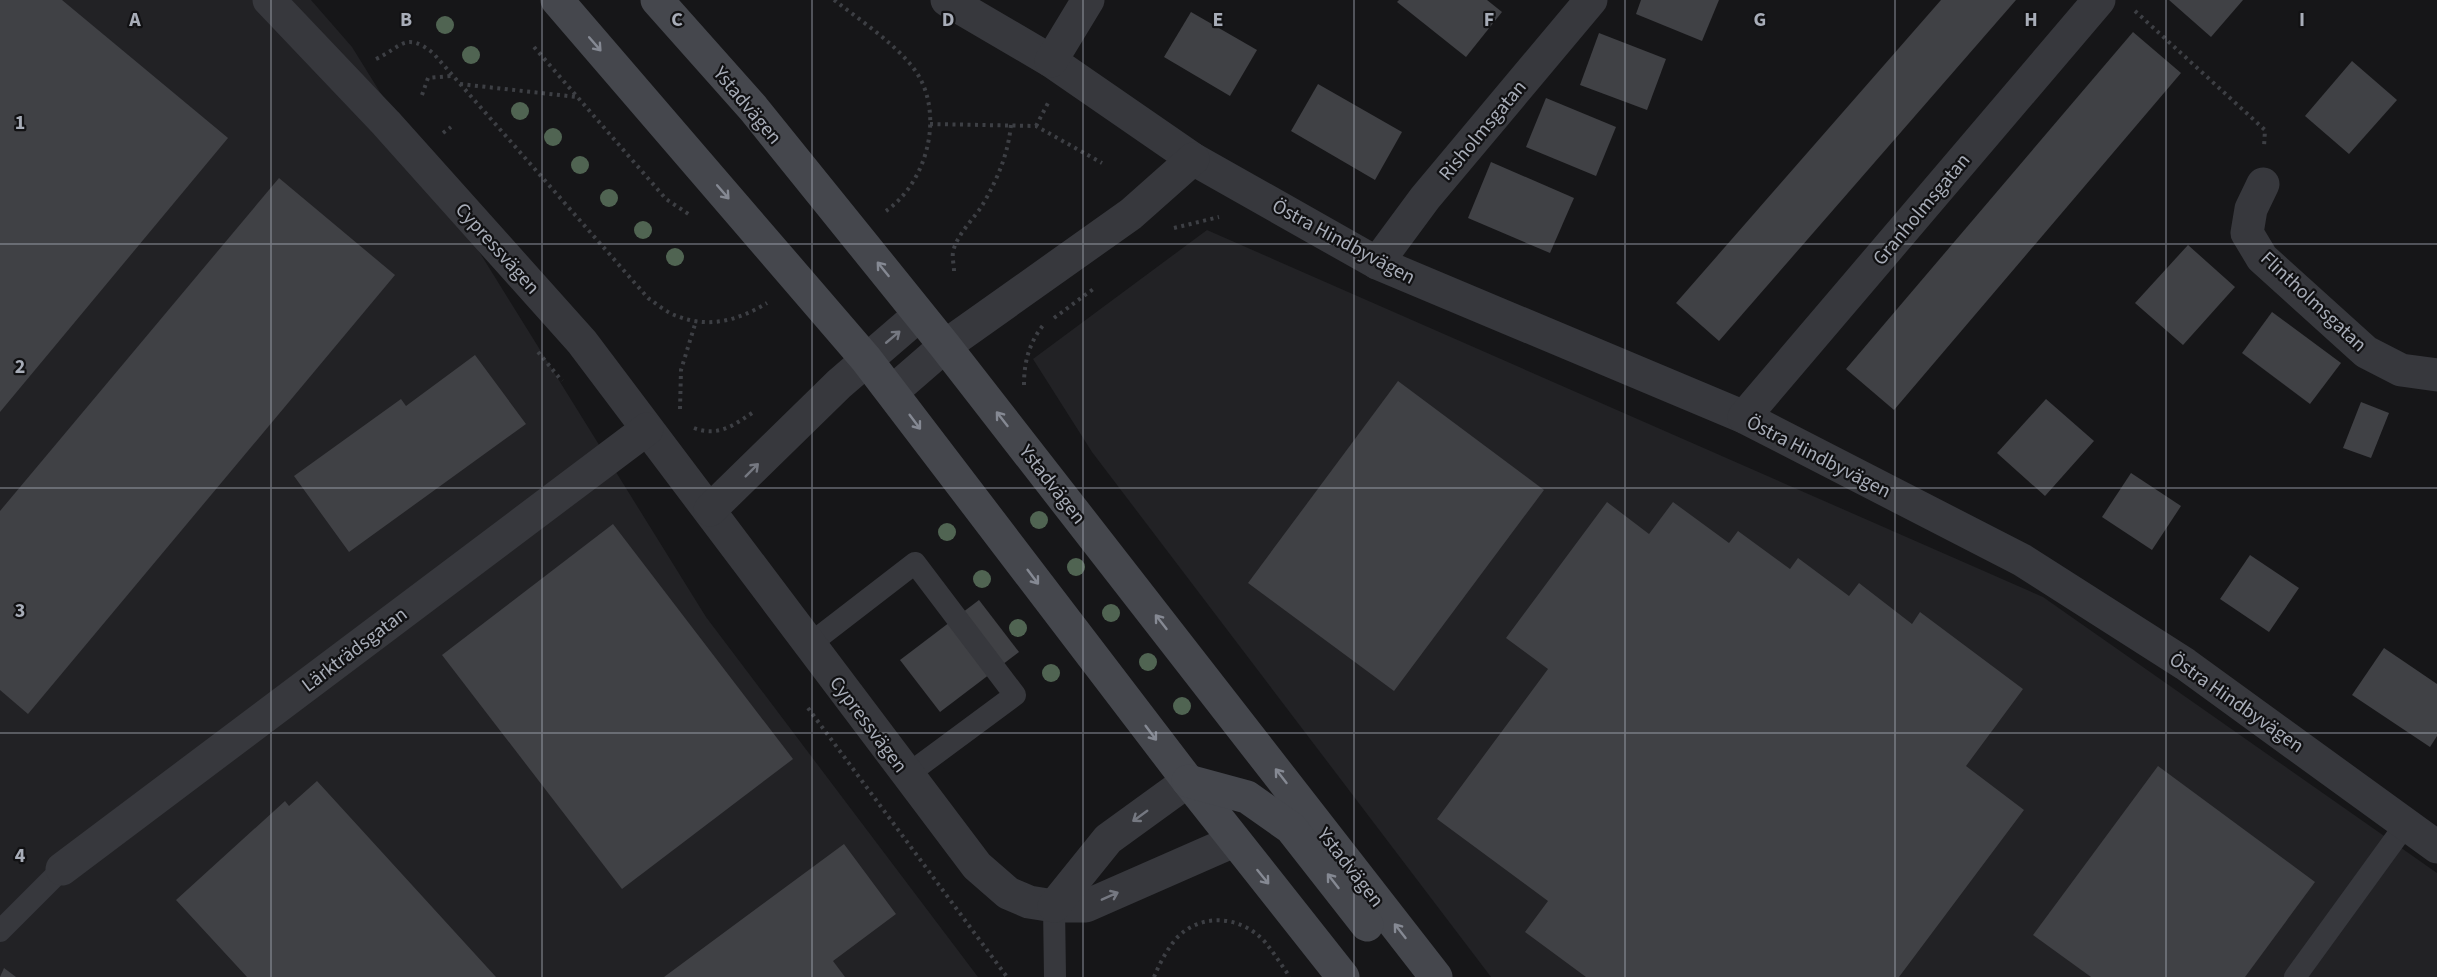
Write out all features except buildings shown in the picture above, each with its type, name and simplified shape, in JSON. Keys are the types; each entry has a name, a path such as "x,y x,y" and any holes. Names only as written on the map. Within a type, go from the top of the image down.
{"main road":[{"path":"557,0 866,359 1234,841 1343,977"},
{"name":"Ystadvägen","path":"657,0 753,108 945,346 1436,977"},
{"name":"Ystadvägen","path":"1188,781 1247,797 1291,828 1407,977"}],"street":[{"name":"Cypressvägen","path":"269,0 386,123 567,324 710,510 977,866 1008,892 1029,902 1054,906 1086,906 1234,841"},
{"name":"Östra Hindbyvägen","path":"947,0 1051,61 1193,159 1377,263 1744,417 2022,560 2185,664 2437,847"},
{"path":"1051,61 1088,0"},
{"name":"Risholmsgatan","path":"1377,263 1425,198 1591,0"},
{"name":"Granholmsgatan","path":"1744,417 2099,0"},
{"path":"892,392 945,346 1131,214 1193,159"},
{"name":"Flintholmsgatan","path":"2264,184 2251,209 2247,233 2262,258 2366,352 2401,370 2437,375"},
{"path":"710,510 866,359 920,315"},
{"name":"Lärkträdsgatan","path":"62,869 647,429"},
{"path":"1054,906 1108,839 1188,781"}],"lane":[{"path":"810,644 915,563 1015,695 907,775"},
{"path":"2295,977 2406,824"},
{"path":"0,931 62,869"},
{"path":"1054,906 1055,977"}],"path":[{"path":"834,0 892,46 912,66 926,90 930,124 927,148 919,172 898,203 886,211"},
{"path":"2132,8 2265,130 2264,184"},
{"path":"371,61 402,42 413,41 422,44 433,53 648,298 676,316 696,321 727,322 746,316 767,303"},
{"path":"534,47 666,199 696,218"},
{"path":"422,95 428,78 452,76"},
{"path":"459,84 578,97"},
{"path":"1036,126 1053,94"},
{"path":"930,124 1036,126 1102,163"},
{"path":"954,271 953,252 961,235 997,178 1009,150 1011,124"},
{"path":"1168,233 1176,226 1220,217"},
{"path":"1024,387 1024,368 1030,345 1044,324 1070,308 1105,281"},
{"path":"680,412 681,370 696,321"},
{"path":"686,425 706,432 728,429 758,410"},
{"path":"936,882 1007,977"},
{"path":"1154,977 1175,939 1198,923 1221,919 1244,926 1265,942 1290,977"}],"shaded area":[{"path":"0,0 311,0 352,47 706,617 978,977 0,977"},
{"path":"1207,230 2043,597 2437,873 2437,977 1491,977 1092,452 1033,359"}]}
